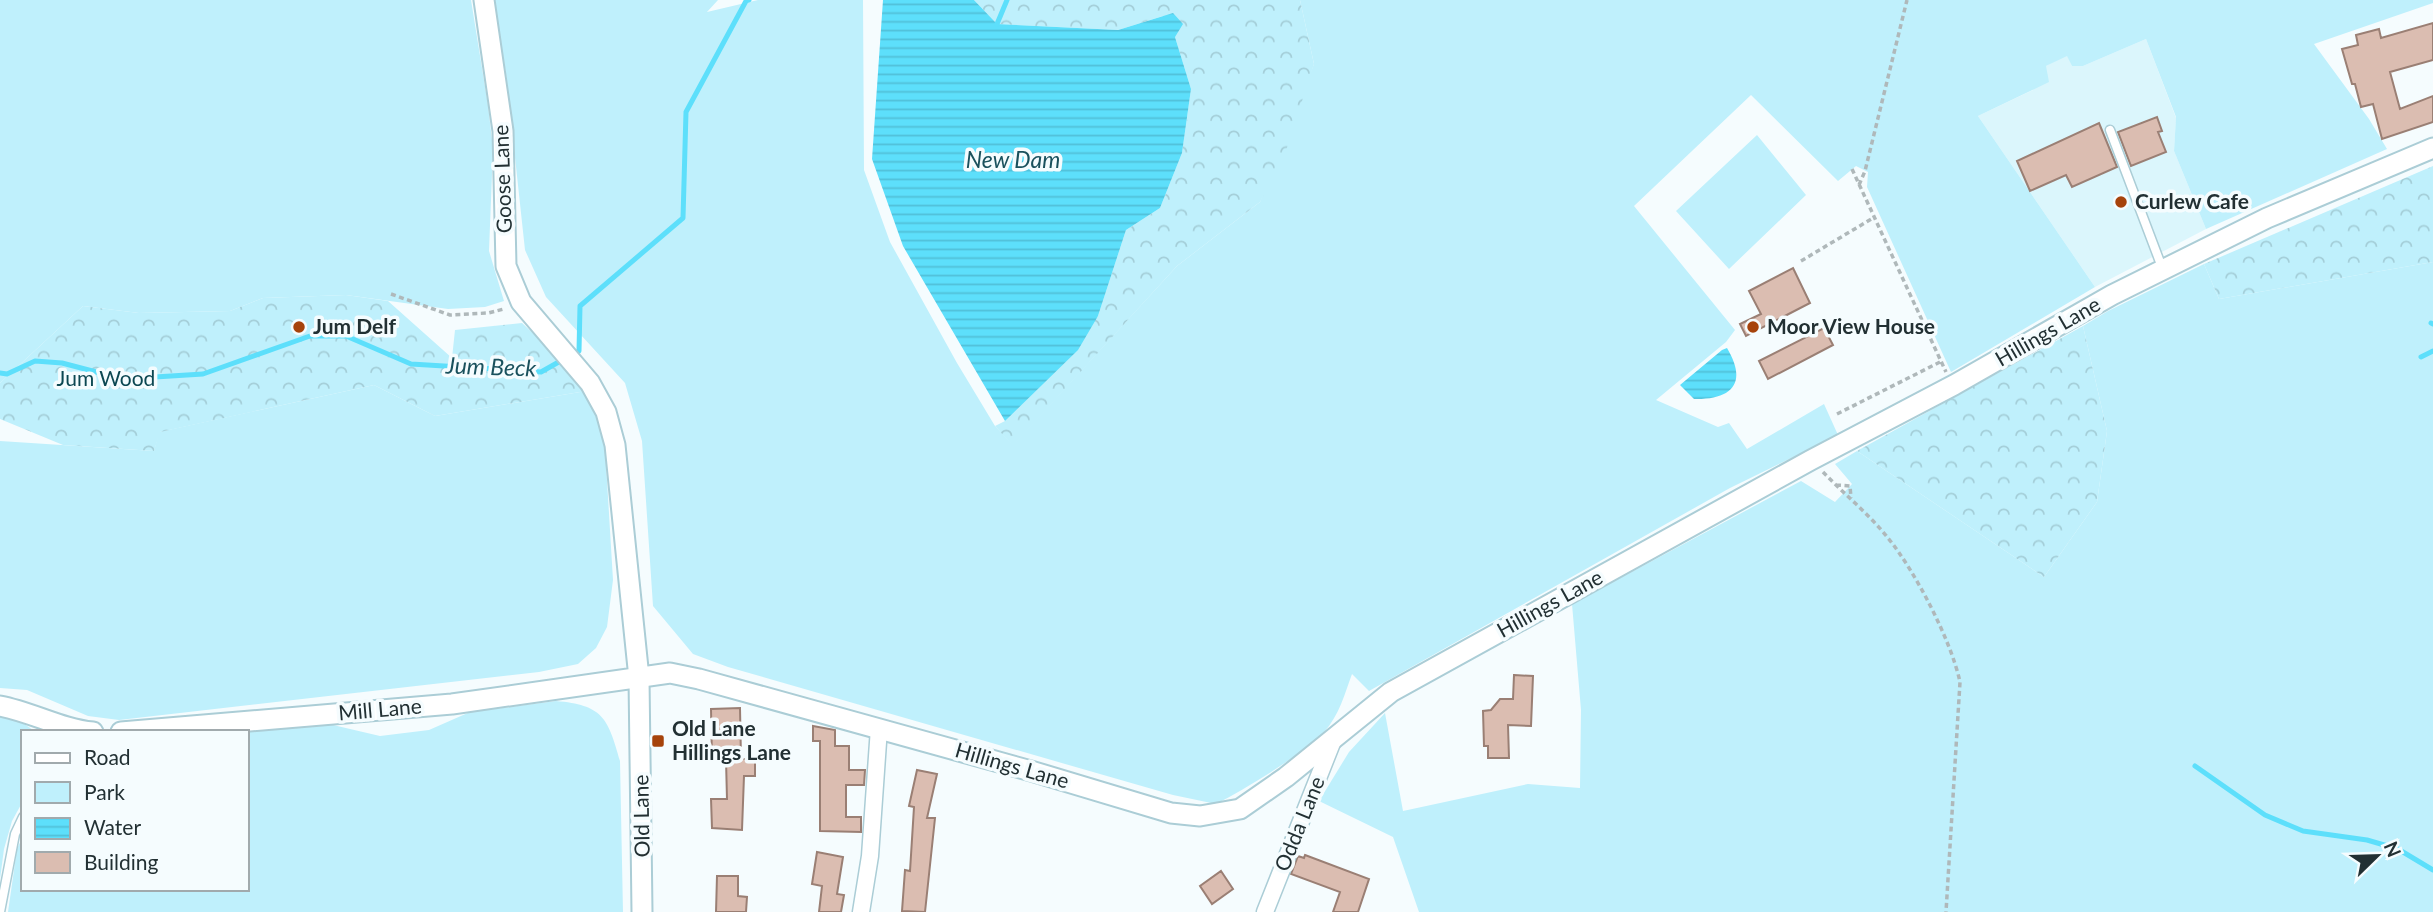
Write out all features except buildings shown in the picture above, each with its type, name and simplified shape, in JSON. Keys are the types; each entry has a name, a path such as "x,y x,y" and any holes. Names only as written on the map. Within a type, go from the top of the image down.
{"street":[{"name":"Goose Lane","path":"484,0 503,131 506,266 521,302 590,383 606,412 615,445 639,678"},
{"name":"Hillings Lane","path":"639,678 670,673 699,679 1171,813 1200,816 1240,809 1286,777 1391,692 1811,460 1954,385 2112,295 2267,218 2433,148"},
{"name":"Mill Lane","path":"145,730 452,704 639,678"},
{"name":"Old Lane","path":"639,678 642,912"},
{"path":"0,706 26,711 79,730"},
{"path":"861,912 870,856 879,728"},
{"name":"Odda Lane","path":"1265,912 1335,736"}],"lane":[{"path":"2110,130 2163,270"},
{"path":"0,912 15,834 21,821"}],"path":[{"path":"1859,185 1865,171 1907,0"},
{"path":"1837,414 1940,362 1852,169"},
{"path":"1801,261 1873,218"},
{"path":"391,294 450,315 488,313 521,302"},
{"path":"1811,460 1888,538 1920,586 1956,664 1960,682 1946,912"},
{"path":"1836,485 1850,486 1851,500"}],"shaded area":[{"path":"2146,39 2176,118 2174,151 2206,229 2095,287 1978,116 2033,90 2046,66 2067,55 2072,66 2083,66"}],"green space":[{"path":"0,0 471,0 493,149 489,251 504,301 485,307 448,309 346,295 263,298 230,311 139,313 83,306 0,383"},
{"path":"494,0 718,0 707,12 758,0 863,0 864,170 890,242 995,426 1013,445 1177,266 1260,202 1314,64 1300,0 2433,0 2433,3 2314,44 2369,119 2387,149 2206,229 2174,151 2176,117 2146,39 2083,66 2072,66 2067,56 2046,66 2049,82 1978,116 2095,287 1951,372 1867,187 1868,172 1856,166 1838,181 1751,95 1634,206 1735,330 1726,342 1656,400 1718,427 1729,423 1747,449 1824,404 1838,435 1730,488 1369,691 1352,674 1338,712 1324,732 1288,761 1216,804 1173,795 728,667 693,654 653,606 642,441 625,383 546,297 525,250 506,74"},
{"path":"974,0 1300,0 1314,64 1284,157 1260,202 1177,266 1013,446 995,426 1005,421 1098,316 1126,230 1160,208 1182,153 1191,89 1175,37 1163,16 1118,30 997,24"},
{"path":"1757,135 1806,195 1729,269 1676,211"},
{"path":"2433,166 2433,262 2219,299 2204,264"},
{"path":"2433,262 2433,912 1419,912 1393,837 1319,801 1349,752 1385,713 1403,811 1528,784 1580,788 1581,710 1572,604 1801,481 1835,502 1852,484 1835,464 1857,451 2044,577 2097,502 2107,431 2083,326 2204,264 2219,299"},
{"name":"Jum Wood","path":"346,295 388,301 452,358 455,330 522,323 568,366 586,391 435,416 374,385 160,432 154,451 63,445 0,419 0,383 83,306 139,313 230,311 263,298"},
{"path":"2083,326 2107,431 2097,502 2044,577 1857,451"},
{"path":"374,385 435,416 586,391 600,415 605,447 613,580 607,627 596,648 578,664 539,672 119,720 88,716 27,690 0,688 0,441 154,451 159,432"},
{"path":"556,701 584,706 601,716 607,724 620,761 623,912 8,912 17,849 21,840 21,891 248,891 248,732 333,725 380,736 429,730 470,712"},
{"path":"0,714 14,717 33,730 21,730 21,805 12,821 4,849 0,879"}],"water":[{"name":"New Dam","path":"883,0 974,0 997,24 1118,30 1173,13 1183,24 1175,37 1191,89 1182,153 1160,208 1126,230 1098,316 1078,350 1005,421 903,246 872,159"},
{"path":"1727,348 1736,371 1733,387 1718,396 1694,399 1680,385"}],"waterway":[{"name":"Jum Beck","path":"572,355 579,351 580,306 683,218 686,112 746,1 749,0"},
{"name":"Jum Beck","path":"997,24 1007,0"},
{"name":"Jum Beck","path":"0,373 7,374 35,361 62,363 123,379 203,374 310,336 346,336 411,364 541,372 564,359"},
{"path":"2421,357 2433,351"},
{"path":"2195,766 2265,815 2303,831 2367,840 2398,849 2433,870"}],"place":[{"name":"Curlew Cafe","path":"2121,202"},
{"name":"Jum Delf","path":"299,327"},
{"name":"Moor View House","path":"1753,327"},
{"name":"Old Lane Hillings Lane","path":"658,741"}]}
